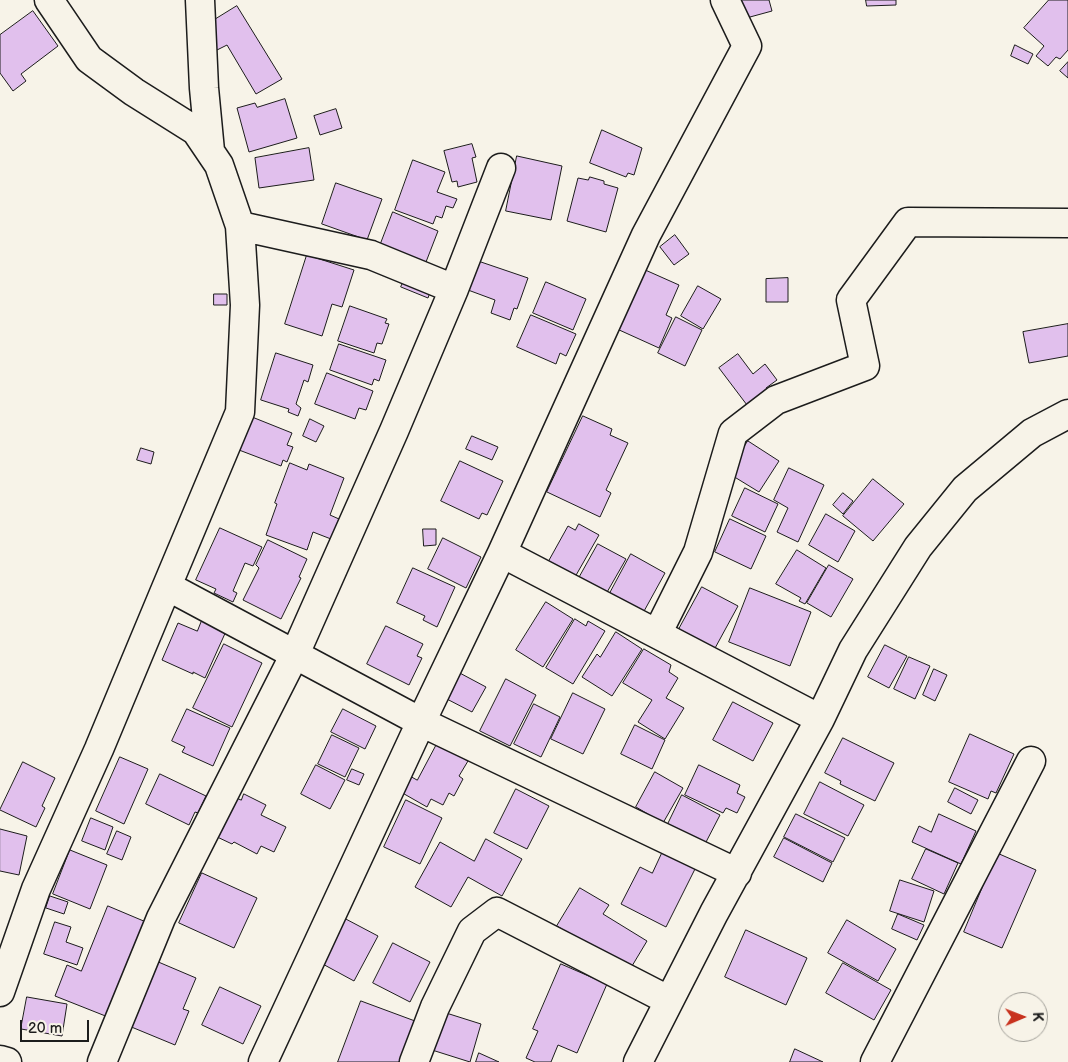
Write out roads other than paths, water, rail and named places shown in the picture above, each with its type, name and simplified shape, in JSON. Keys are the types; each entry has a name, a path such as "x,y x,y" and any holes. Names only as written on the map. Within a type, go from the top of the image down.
{"street":[{"path":"0,992 36,889 100,749 240,412 245,305 240,226 219,165 196,131 134,92 89,60 49,0"},
{"path":"200,0 204,88 210,151"},
{"path":"263,1062 420,722 502,553 646,235 747,46 725,0"},
{"path":"102,1062 161,918 295,654 394,431 454,289 501,168"},
{"path":"658,634 698,552 733,433 776,400 865,366 851,300 908,222 1068,223"},
{"path":"240,226 371,255 454,289"},
{"path":"638,1062 668,1000 820,719 852,650 918,547 965,489 1032,433 1068,414"},
{"path":"502,553 820,719"},
{"path":"167,586 420,722 737,873"},
{"path":"875,1062 1031,761"},
{"path":"414,1062 436,1007 472,931 497,912 668,1000"},
{"path":"0,1060 7,1062"}]}
